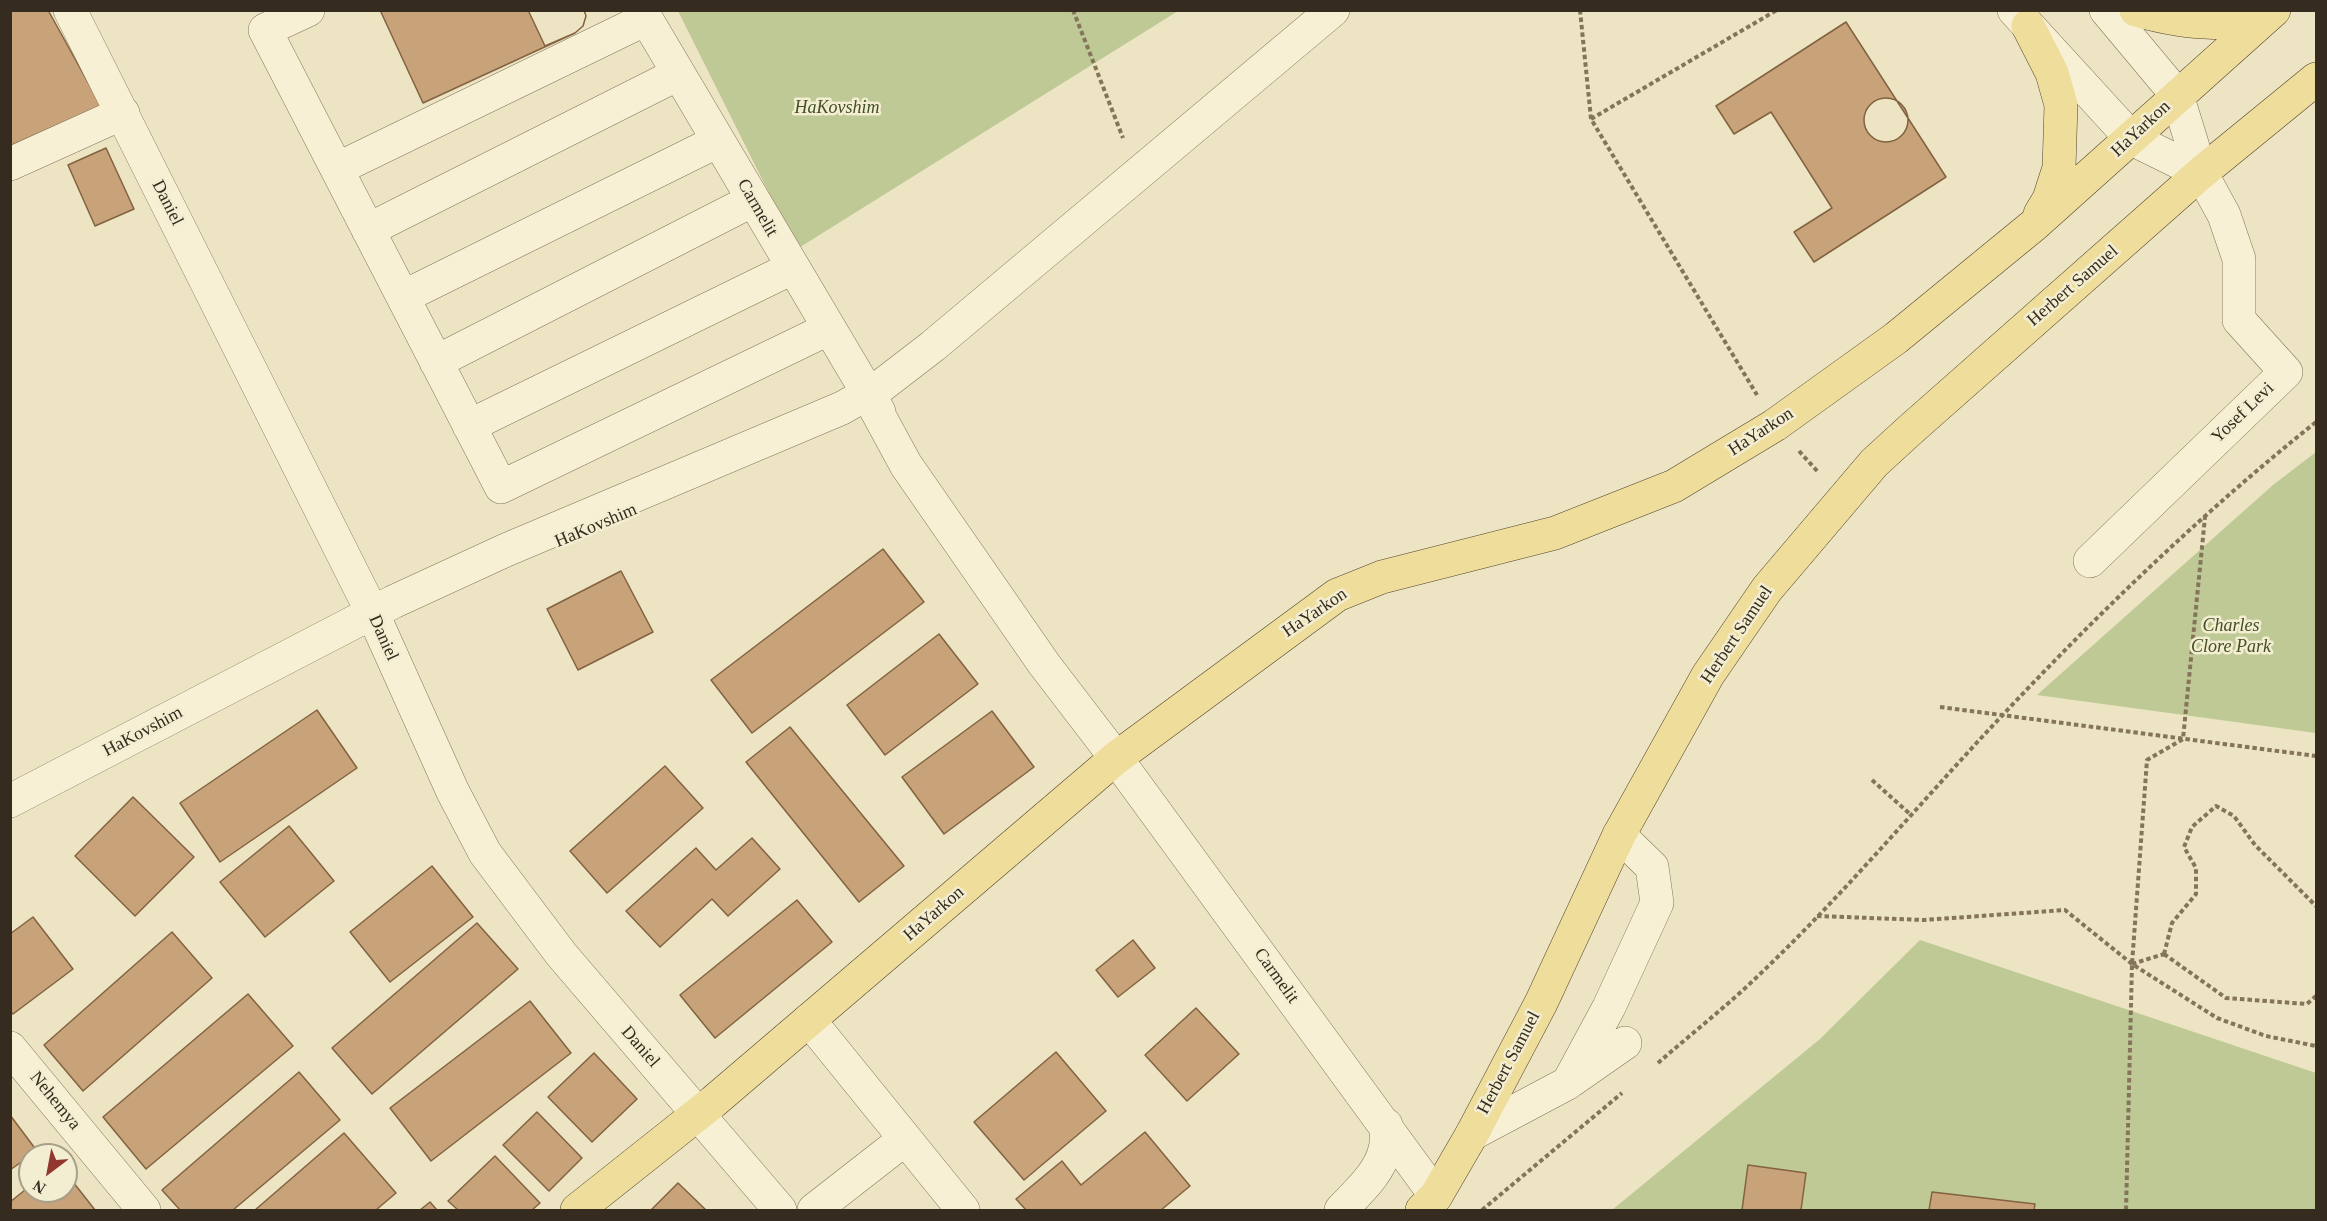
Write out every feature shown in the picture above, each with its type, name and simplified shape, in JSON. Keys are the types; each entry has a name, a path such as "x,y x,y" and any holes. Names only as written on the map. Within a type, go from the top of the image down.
{"main road":[{"path":"2136,10 2180,20 2204,22 2226,21 2273,11"},
{"name":"HaYarkon","path":"577,1210 698,1114 1116,758 1337,595 1382,577 1555,533 1674,486 1775,425 1896,338 2034,225 2273,11"},
{"path":"2021,18 2052,74 2061,105 2059,168 2049,199 2034,225"},
{"name":"Herbert Samuel","path":"1429,1203 1472,1134 1541,1003 1619,835 1708,675 1767,589 1874,463 2201,173 2316,79"}],"street":[{"name":"Daniel","path":"70,10 372,612 453,792 485,853 561,954 780,1210"},
{"path":"308,10 265,30 501,487 828,329"},
{"name":"HaKovshim","path":"871,400 1333,10"},
{"name":"HaKovshim","path":"10,801 372,612 508,563 820,434 945,354 1353,10"},
{"name":"Yosef Levi","path":"2090,561 2286,372 2240,320 2238,259 2224,215 2201,173 2177,95 2106,10"},
{"path":"337,169 643,15"},
{"name":"Carmelit","path":"643,15 871,400 1116,758 1386,1125 1429,1203"},
{"path":"2021,18 2132,139 2201,173"},
{"path":"368,230 678,74"},
{"path":"10,165 123,113"},
{"path":"403,297 718,141"},
{"path":"436,362 753,200"},
{"path":"469,426 792,268"},
{"path":"1568,1083 1609,1007 1656,903 1652,867 1619,835"},
{"path":"809,1020 963,1210"},
{"path":"1472,1134 1568,1083 1625,1043"},
{"name":"Nehemya","path":"10,1048 144,1210"},
{"path":"1341,1210 1367,1182 1377,1167 1385,1149 1386,1125"},
{"path":"814,1210 905,1139"}],"path":[{"path":"1073,10 1138,175"},
{"path":"1580,10 1591,119 1775,425 1842,499"},
{"path":"1591,119 1777,10"},
{"path":"1653,1067 1759,976 2003,715 2125,590 2261,466 2316,422"},
{"path":"2183,739 2205,517"},
{"path":"1940,707 2316,756"},
{"path":"2126,1210 2132,964 2146,760 2183,739"},
{"path":"1872,780 1911,815"},
{"path":"2164,954 2172,923 2196,894 2196,868 2184,847 2192,827 2216,806 2234,816 2255,845 2316,906"},
{"path":"1817,916 1924,920 2065,910 2132,964 2217,1018 2266,1036 2316,1046"},
{"path":"2132,964 2164,954"},
{"path":"2164,954 2226,998 2307,1004 2316,996"},
{"path":"1482,1210 1627,1089"}],"green space":[{"name":"HaKovshim","path":"678,11 1178,11 797,249"},
{"name":"Charles Clore Park","path":"2316,452 2316,733 2037,695 2273,485"},
{"path":"1920,940 2316,1073 2316,1210 1612,1210 1820,1039"}],"building":[{"path":"10,10 48,10 101,106 10,146"},
{"path":"380,10 584,10 586,16 583,26 575,33 423,103"},
{"path":"528,10 584,10 586,16 583,26 575,33 545,46"},
{"path":"1846,22 1946,177 1814,262 1794,232 1832,208 1771,112 1734,134 1716,106"},
{"path":"1886,98 1901,105 1908,120 1901,135 1886,142 1871,135 1864,120 1871,105"},
{"path":"106,148 134,209 95,226 68,165"},
{"path":"883,549 924,602 752,733 711,680"},
{"path":"621,571 653,632 578,670 547,609"},
{"path":"939,634 978,684 885,755 847,705"},
{"path":"317,710 357,768 220,862 180,803"},
{"path":"992,711 1034,767 944,834 902,777"},
{"path":"790,727 904,866 859,902 746,762"},
{"path":"665,766 703,808 607,893 570,851"},
{"path":"133,797 194,857 135,916 75,856"},
{"path":"289,826 334,881 265,937 220,882"},
{"path":"752,838 780,869 728,916 712,899 660,947 626,911 696,848 716,870"},
{"path":"432,866 473,917 390,982 350,932"},
{"path":"797,900 832,942 715,1038 680,995"},
{"path":"33,917 73,969 13,1014 10,1011 10,934"},
{"path":"477,923 518,969 372,1094 332,1048"},
{"path":"172,932 212,978 83,1091 44,1045"},
{"path":"1133,940 1155,968 1118,997 1096,970"},
{"path":"248,994 293,1046 146,1169 103,1117"},
{"path":"530,1001 571,1053 431,1161 390,1108"},
{"path":"1196,1008 1239,1054 1187,1101 1145,1055"},
{"path":"1056,1052 1106,1111 1024,1180 974,1122"},
{"path":"594,1053 637,1099 592,1142 548,1097"},
{"path":"299,1072 340,1120 233,1210 180,1210 162,1190"},
{"path":"537,1112 582,1158 549,1191 503,1145"},
{"path":"10,1115 31,1143 18,1143 18,1164 10,1170"},
{"path":"1145,1132 1190,1186 1161,1210 1026,1210 1016,1199 1062,1161 1081,1185"},
{"path":"344,1133 396,1193 376,1210 255,1210"},
{"path":"495,1156 540,1203 532,1210 458,1210 448,1201"},
{"path":"1748,1165 1806,1173 1801,1210 1742,1210"},
{"path":"678,1183 706,1210 651,1210"},
{"path":"78,1188 95,1210 10,1210 10,1202 18,1196 18,1203 78,1203"},
{"path":"1932,1192 2035,1204 2034,1210 1929,1210"},
{"path":"430,1202 437,1210 420,1210"}]}
